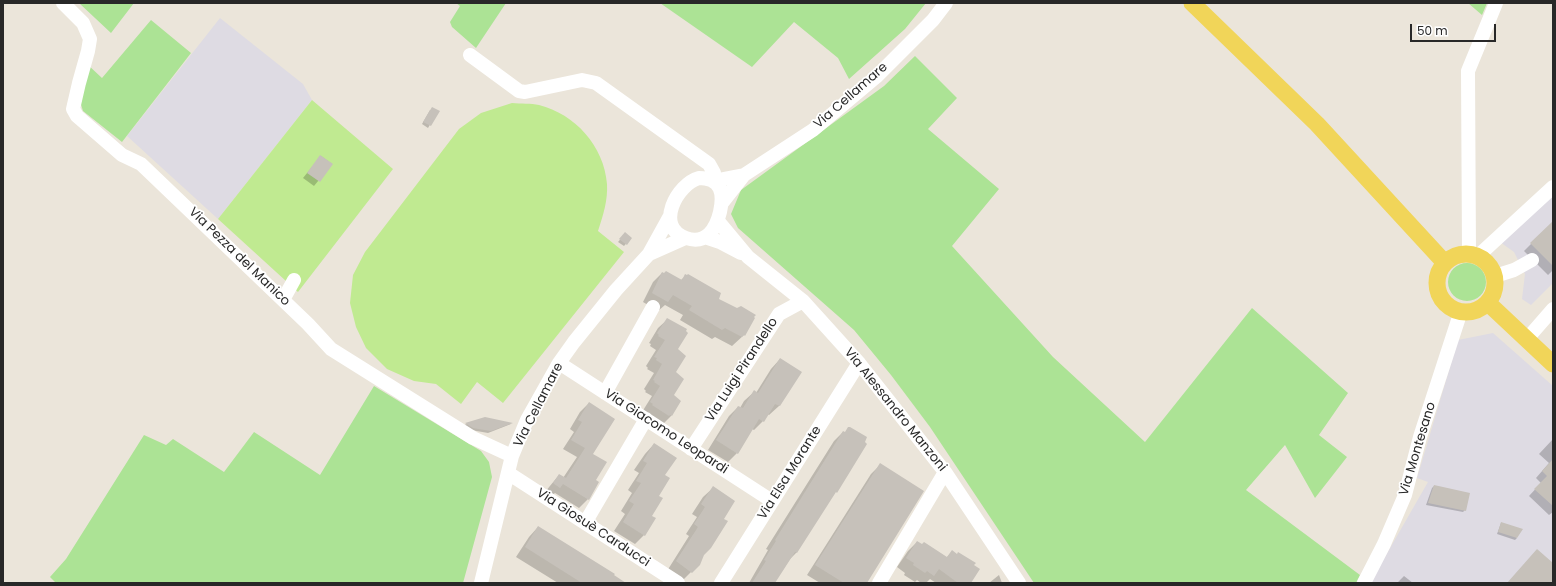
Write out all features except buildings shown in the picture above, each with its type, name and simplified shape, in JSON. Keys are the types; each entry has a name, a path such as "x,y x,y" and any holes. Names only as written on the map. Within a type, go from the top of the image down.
{"main road":[{"path":"1192,3 1317,124 1445,263"},
{"path":"1474,255 1485,260 1490,266 1495,276 1495,289 1488,303 1475,311 1460,311 1448,306 1442,299 1439,292 1437,279 1440,270 1445,263 1454,256 1474,255"},
{"path":"1488,303 1553,364"}],"street":[{"name":"Via Pezza del Manico","path":"63,3 83,23 90,39 73,109 77,116 122,155 141,164 308,324 331,349 473,438 512,456"},
{"name":"Via Cellamare","path":"722,203 744,175 813,130 876,77 933,20 946,3"},
{"path":"1474,255 1468,71 1496,3"},
{"path":"470,55 519,91 525,92 582,80 596,83 709,164 714,173 713,181"},
{"path":"697,154 700,163 699,178"},
{"name":"Via Cellamare","path":"713,181 744,175"},
{"name":"Via Cellamare","path":"481,583 512,456 527,420 559,363 588,325 649,254 670,216 673,203 689,182 699,178 705,178 713,181 722,192 722,203 715,228 705,237 698,239 685,238 649,254"},
{"path":"1474,255 1553,187"},
{"path":"670,216 674,229 685,238"},
{"name":"Via Alessandro Manzoni","path":"718,221 748,257"},
{"name":"Via Alessandro Manzoni","path":"705,237 720,242 748,257 803,301 859,363 945,472 1019,583"},
{"path":"1495,276 1514,270 1532,260"},
{"path":"283,300 294,280"},
{"name":"Via Luigi Pirandello","path":"691,449 779,314 803,301"},
{"path":"605,393 653,307"},
{"path":"1526,340 1553,309"},
{"name":"Via Montesano","path":"1364,583 1384,544 1405,495 1420,437 1460,311"},
{"name":"Via Giacomo Leopardi","path":"559,363 772,501"},
{"name":"Via Elsa Morante","path":"721,583 859,363"},
{"path":"585,523 646,419"},
{"path":"879,583 945,472"},
{"name":"Via Giosuè Carducci","path":"508,473 678,583"}],"shaded area":[{"path":"220,18 303,84 312,100 218,219 127,136"},
{"path":"1553,194 1553,283 1531,305 1522,299 1525,274 1514,252 1500,242"},
{"path":"1493,333 1553,386 1553,583 1370,583 1428,482 1417,478 1458,340"}],"green space":[{"path":"79,3 134,3 111,33"},
{"path":"456,3 506,3 476,48 452,27 450,22 460,6"},
{"path":"660,3 926,3 905,29 849,79 838,58 794,22 752,67"},
{"path":"1468,3 1487,3 1482,15"},
{"path":"151,20 191,53 122,142 83,111 79,98 87,64 102,78"},
{"path":"915,56 957,98 928,129 999,189 952,246 1053,357 1145,442 1252,308 1348,393 1319,435 1347,457 1315,498 1285,445 1246,490 1360,575 1356,583 1034,583 930,427 891,375 854,330 738,228 731,214 741,190 884,86"},
{"path":"312,100 393,169 298,292 218,219"},
{"path":"512,103 536,104 552,109 576,124 594,145 605,170 607,184 606,202 598,231 624,252 503,403 477,382 461,404 436,384 414,381 387,369 366,348 356,327 350,303 353,275 365,252 459,129 481,113"},
{"path":"1463,263 1471,263 1481,268 1485,275 1485,289 1481,296 1471,301 1463,301 1453,296 1451,293 1448,286 1448,278 1453,268 1456,266"},
{"path":"374,386 481,451 489,462 492,477 463,583 56,583 50,577 66,559 144,435 166,445 173,439 224,472 254,432 320,475"}]}
